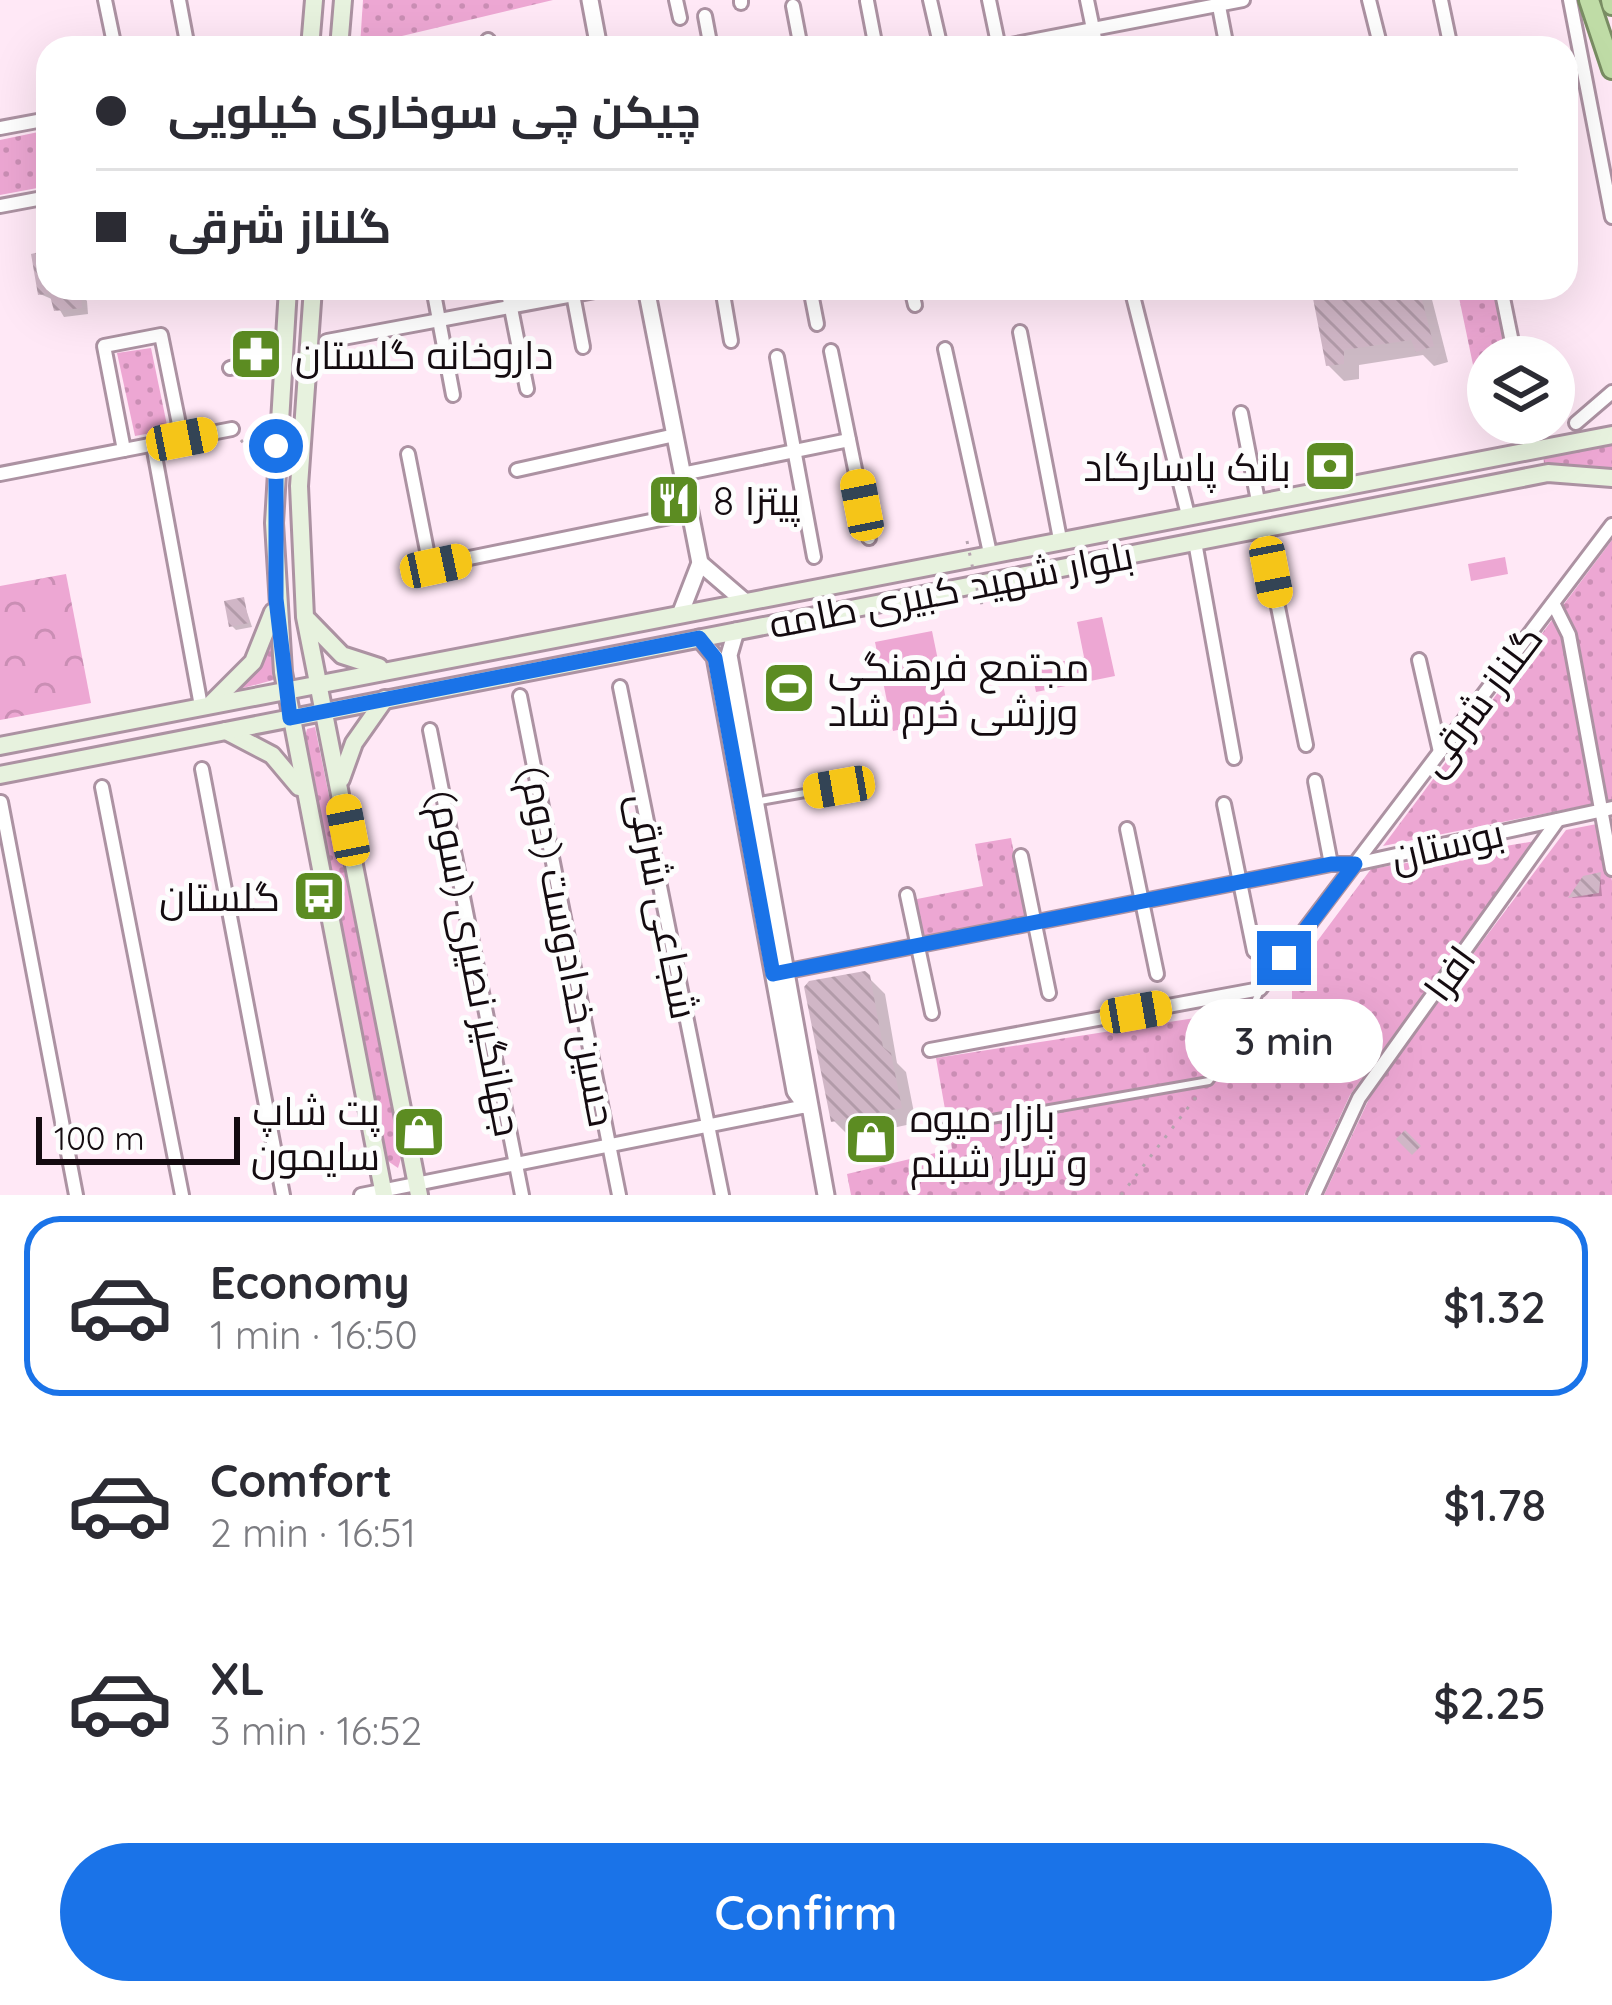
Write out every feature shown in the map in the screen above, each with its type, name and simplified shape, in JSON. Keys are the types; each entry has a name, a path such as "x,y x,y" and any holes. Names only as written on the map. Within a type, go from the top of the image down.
{"highway":[{"path":"1589,0 1612,69"}],"main road":[{"path":"311,36 314,0"},
{"path":"340,36 343,0"},
{"path":"287,300 276,599 285,689 384,1193"},
{"path":"312,300 299,486 305,616 418,1190"},
{"path":"1538,447 1612,419"},
{"path":"1538,447 1612,435"},
{"name":"بلوار شهید کبیری طامه","path":"0,746 1538,447"},
{"name":"بلوار شهید کبیری طامه","path":"0,775 1548,473 1612,482"},
{"path":"206,704 253,662 276,599"},
{"path":"305,616 342,655 385,669"},
{"path":"340,786 354,743 386,699"},
{"path":"225,730 272,755 302,793"}],"street":[{"path":"105,0 112,36"},
{"path":"178,0 186,36"},
{"path":"590,0 597,36"},
{"path":"676,0 680,18"},
{"path":"930,0 938,36"},
{"path":"989,0 996,36"},
{"path":"1087,0 1093,36"},
{"path":"1057,36 1243,0"},
{"path":"1369,0 1378,36"},
{"path":"1441,0 1448,36"},
{"path":"1570,0 1577,36"},
{"path":"867,1 874,36"},
{"path":"1218,2 1225,36"},
{"path":"793,6 799,36"},
{"path":"705,16 709,36"},
{"path":"1578,41 1612,217"},
{"path":"0,128 36,121"},
{"path":"0,206 36,199"},
{"path":"435,300 453,395"},
{"path":"510,300 527,388"},
{"path":"327,340 539,300"},
{"path":"574,300 583,347"},
{"path":"648,300 700,563 681,612"},
{"path":"724,300 731,341"},
{"path":"813,300 818,324"},
{"path":"914,300 915,305"},
{"path":"1134,300 1188,514"},
{"path":"1503,300 1511,336"},
{"path":"1020,332 1060,539"},
{"path":"124,450 104,346 161,335 182,439"},
{"path":"945,349 991,553"},
{"path":"831,352 868,538"},
{"path":"230,368 282,356"},
{"path":"777,357 814,556"},
{"path":"1576,423 1612,392"},
{"path":"1241,413 1258,501"},
{"path":"0,474 232,429"},
{"path":"517,470 675,435"},
{"path":"682,474 849,440"},
{"path":"152,445 206,704"},
{"path":"408,454 430,566 690,513"},
{"name":"گلناز شرقی","path":"1261,989 1612,525"},
{"path":"1262,529 1306,745"},
{"path":"1195,542 1234,758"},
{"path":"700,563 743,600"},
{"path":"1553,603 1569,635 1606,809 1612,868"},
{"path":"736,631 729,655 757,802 781,973"},
{"path":"699,638 715,658 808,1089 806,1106 826,1195"},
{"path":"1419,660 1440,752"},
{"name":"شجاعی شرقی","path":"620,687 722,1195"},
{"name":"حسین خدادوست (دوم)","path":"520,696 619,1195"},
{"name":"جهانگیر نصیری (سوم)","path":"430,730 523,1195"},
{"path":"202,770 283,1195"},
{"path":"1315,781 1331,864"},
{"path":"102,787 182,1195"},
{"path":"1,802 76,1195"},
{"path":"1224,804 1254,951"},
{"name":"بوستان","path":"781,973 1331,864 1355,864 1606,809"},
{"name":"افرا","path":"1314,1195 1359,1098 1559,819"},
{"path":"1127,829 1157,974"},
{"path":"1021,856 1049,993"},
{"path":"908,896 932,1013"},
{"path":"930,1050 1261,989"},
{"path":"361,1195 418,1190 516,1164 806,1106"}],"lane":[{"path":"757,802 839,787"},
{"path":"946,1126 1209,1081 1233,1049 1261,989"}],"path":[{"path":"232,429 256,460"},
{"path":"977,539 967,541 980,603 990,601"},
{"path":"1120,1195 1209,1081"}],"green space":[{"path":"363,0 553,0 402,36 361,36"},
{"path":"36,132 36,188 0,195 0,140"},
{"path":"1460,300 1496,300 1504,336 1467,336"},
{"path":"151,348 168,430 135,436 117,353"},
{"path":"1612,442 1612,472 1544,463 1543,454"},
{"path":"1612,540 1612,800 1383,846"},
{"path":"1505,557 1508,574 1471,581 1468,564"},
{"path":"66,574 91,703 0,720 0,586"},
{"path":"1102,617 1115,676 1036,692 1031,668 1084,657 1077,622"},
{"path":"932,631 950,719 893,731 875,642"},
{"path":"272,641 277,679 232,691"},
{"path":"315,727 402,1155 398,1168 382,1157 304,741 307,729"},
{"path":"1602,823 1612,881 1612,1195 1324,1195 1377,1082 1566,830"},
{"path":"1011,838 1027,921 921,942 912,900 983,886 975,844"},
{"path":"1535,841 1350,1095 1304,1195 851,1195 847,1174 952,1149 936,1058 1292,1003 1292,975 1371,869"}],"building":[{"path":"51,300 82,300 82,308 54,311"},
{"path":"1313,300 1422,300 1434,346 1416,352 1411,340 1344,350 1344,364 1326,366"},
{"path":"244,597 249,623 229,627 224,601"},
{"path":"1601,872 1599,893 1568,898 1583,876"},
{"path":"865,971 870,975 883,1047 891,1053 902,1108 831,1122 804,987 809,981"},
{"path":"1405,1130 1421,1146 1412,1155 1396,1139"}],"place":[{"name":"داروخانه گلستان","path":"256,354"},
{"name":"بانک پاسارگاد","path":"1330,466"},
{"name":"پیتزا 8","path":"674,500"},
{"name":"مجتمع فرهنگی ورزشی خرم شاد","path":"789,688"},
{"name":"گلستان","path":"319,896"},
{"name":"پت شاپ سایمون","path":"419,1132"},
{"name":"بازار میوه و تربار شبنم","path":"871,1139"}],"route":[{"path":"276,446 276,599 290,718 699,638 715,658 773,974 1331,864 1355,864 1284,958"}]}
